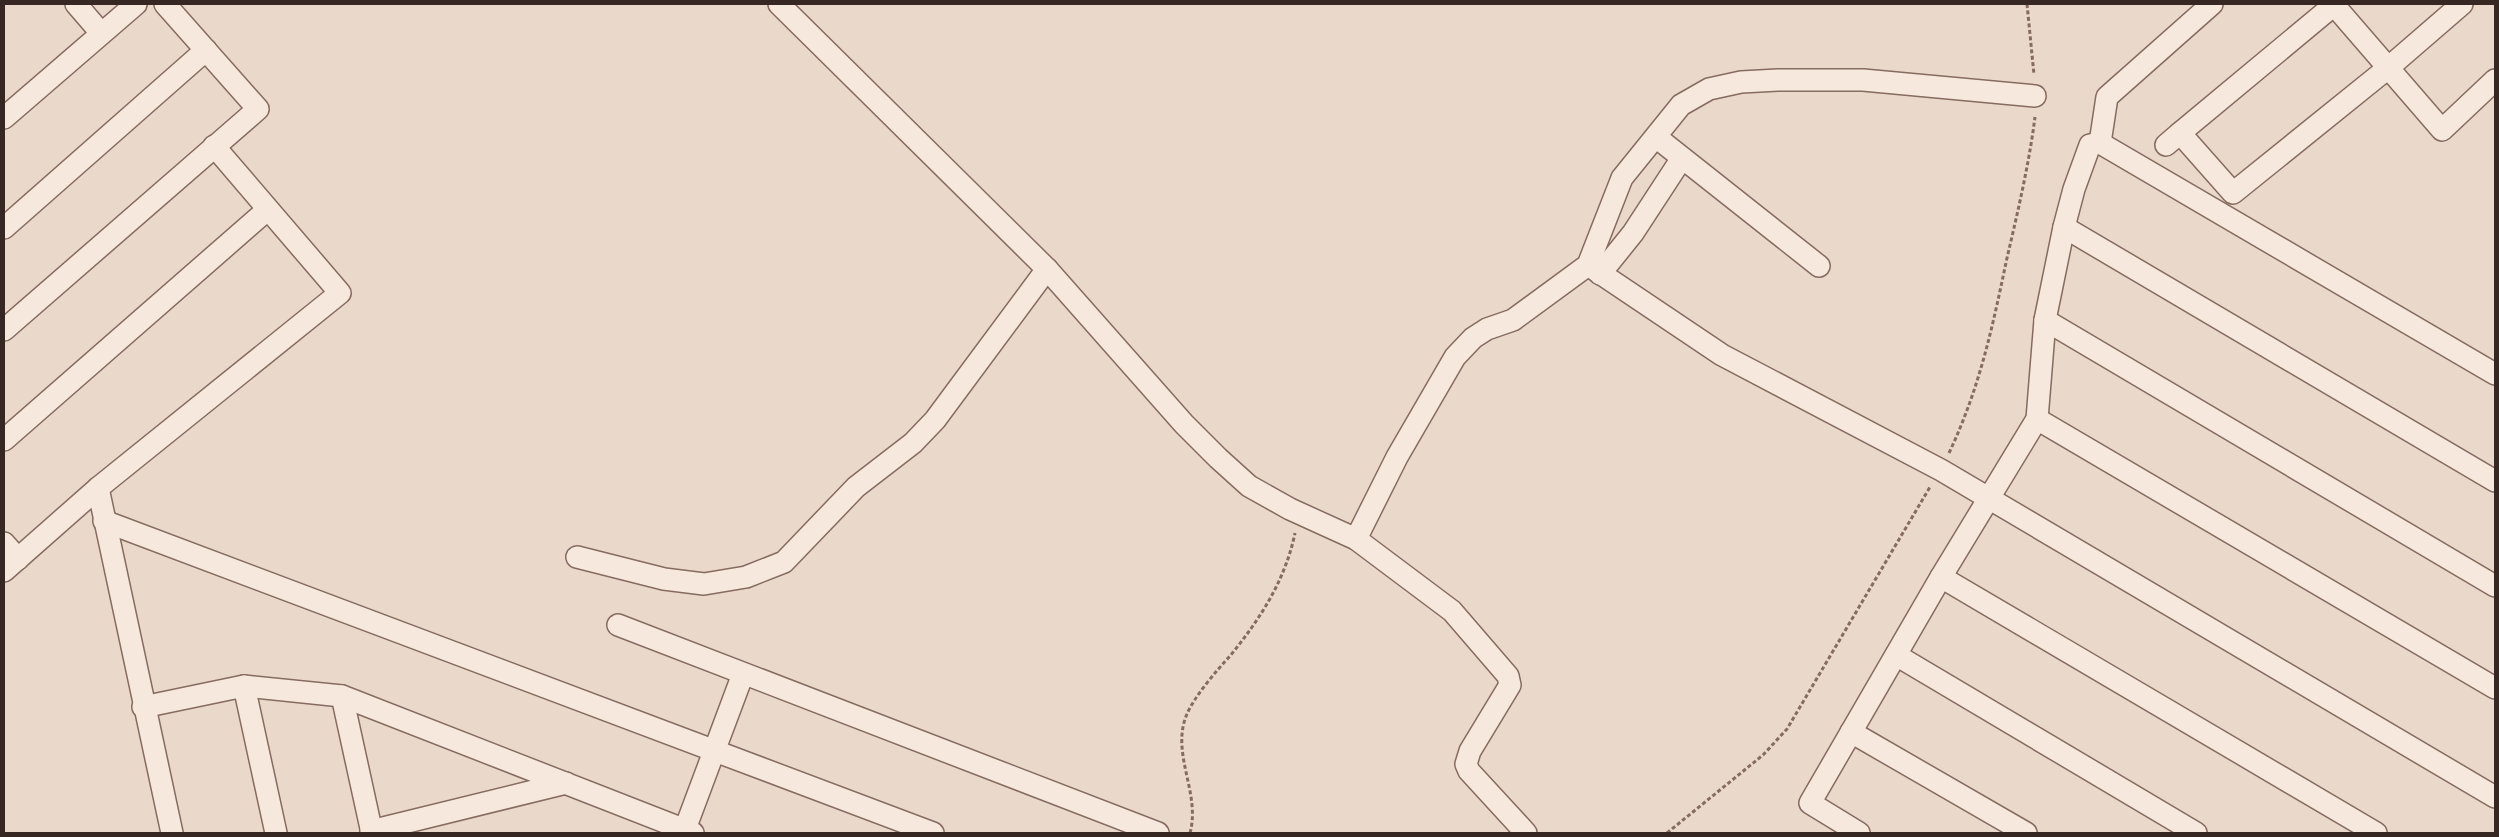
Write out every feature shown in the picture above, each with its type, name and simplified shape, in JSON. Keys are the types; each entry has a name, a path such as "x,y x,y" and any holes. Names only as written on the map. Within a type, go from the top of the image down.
{"street":[{"path":"76,4 101,33"},
{"path":"4,118 136,4"},
{"path":"4,330 258,109 165,4"},
{"path":"779,4 1047,269 1184,424 1249,486 1300,514 1356,539 1452,611 1508,676 1509,690 1470,750 1466,764 1469,771 1526,833"},
{"path":"2100,143 2107,97 2212,4"},
{"path":"2452,7 2388,68 2233,193 2173,139 2333,4 2388,68 2442,130 2495,80"},
{"path":"4,228 206,50"},
{"path":"1594,270 1622,178 1681,105 1709,89 1741,82 1863,80 2035,96"},
{"path":"1656,137 1819,266"},
{"path":"1859,833 1810,803 1941,577 2037,419 2045,320 2064,227 2087,148 2093,143 2100,143 2495,374"},
{"path":"4,543 11,565 98,488 340,292 267,210 214,146"},
{"path":"1356,539 1397,457 1455,357 1473,338 1487,329 1513,320 1594,270 1632,232 1682,158"},
{"path":"4,440 267,210"},
{"path":"2064,227 2495,481"},
{"path":"577,557 664,579 704,584 746,577 784,562 856,487 913,443 935,420 1047,269"},
{"path":"1594,270 1722,355 1941,470 2495,797"},
{"path":"2045,320 2495,586"},
{"path":"2037,419 2495,688"},
{"path":"98,488 143,707 172,833"},
{"path":"104,521 933,833"},
{"path":"1941,577 2376,833"},
{"path":"618,625 1158,833"},
{"path":"1896,655 2196,833"},
{"path":"143,707 244,686 342,696 689,831 714,750 743,674"},
{"path":"244,686 276,833"},
{"path":"342,696 372,832 566,783"},
{"path":"1851,732 2026,833"}],"path":[{"path":"1190,833 1192,798 1183,760 1182,735 1187,713 1216,672 1263,614 1279,582 1294,541 1300,514"}]}
